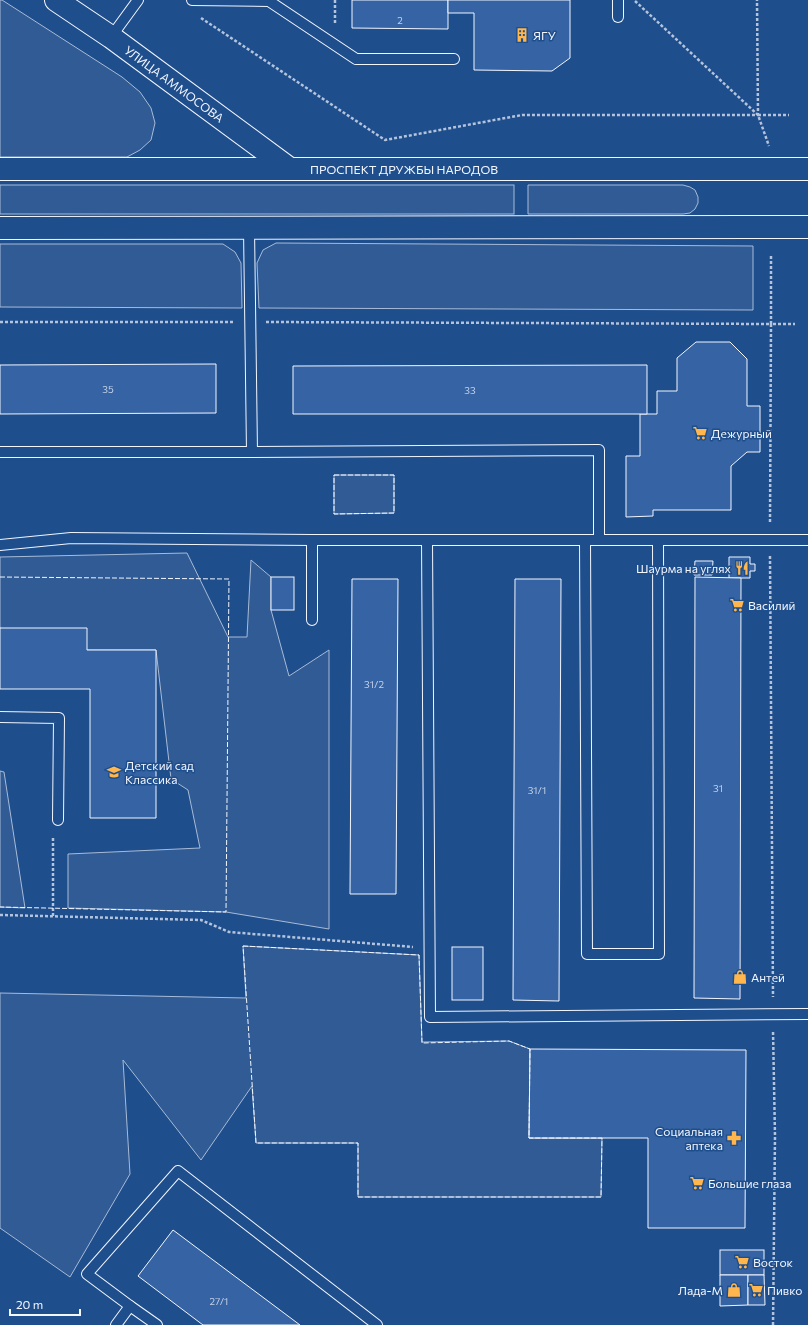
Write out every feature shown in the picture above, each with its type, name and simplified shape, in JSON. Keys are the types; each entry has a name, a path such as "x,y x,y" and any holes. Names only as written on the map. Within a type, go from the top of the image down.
{"street":[{"name":"УЛИЦА АММОСОВА","path":"56,0 111,38 290,169"},
{"name":"ПРОСПЕКТ ДРУЖБЫ НАРОДОВ","path":"0,169 808,169"},
{"path":"0,228 808,227"}],"lane":[{"path":"111,38 138,0"},
{"path":"192,0 269,1 356,59 454,59"},
{"path":"618,0 618,16"},
{"path":"248,228 252,452"},
{"path":"0,452 599,450 599,540"},
{"path":"0,545 71,538 312,540 808,540"},
{"path":"312,540 312,620"},
{"path":"427,540 430,1017 808,1014"},
{"path":"585,540 587,954 659,954 658,540"},
{"path":"0,717 59,718 58,820"},
{"path":"157,1325 87,1274 178,1171 377,1325"},
{"path":"116,1325 130,1306"}],"path":[{"path":"634,0 758,115"},
{"path":"757,0 758,115 769,148"},
{"path":"201,18 385,140 522,115 789,115"},
{"path":"771,256 770,540 775,1136 773,1325"},
{"path":"0,322 795,324"},
{"path":"52,916 53,833 58,820"},
{"path":"0,915 201,920 230,932 430,949"}],"shaded area":[{"path":"0,0 122,77 140,92 151,108 155,123 151,140 140,150 127,157 0,157"},
{"path":"0,185 514,185 514,214 0,214"},
{"path":"528,185 683,185 695,190 698,197 698,203 695,209 690,213 683,214 528,214"},
{"path":"276,243 753,246 753,310 259,308 257,263 263,250"},
{"path":"0,244 223,244 235,252 241,263 242,308 0,307"},
{"path":"334,475 394,475 394,513 334,514"},
{"path":"187,553 228,637 247,637 251,560 271,577 271,610 289,676 329,650 329,929 226,912 68,908 68,854 200,848 188,790 171,779 156,650 87,650 0,628 0,557"},
{"path":"0,771 4,772 25,908 0,907"},
{"path":"243,946 419,955 422,1042 509,1041 530,1049 529,1138 602,1138 601,1197 358,1197 358,1143 256,1143 252,1086 201,1160 123,1060 130,1174 70,1277 0,1228 0,993 246,998"}],"building":[{"path":"352,0 448,0 448,29 352,28"},
{"name":"ЯГУ","path":"448,0 570,0 570,58 552,71 474,70 474,13 448,13"},
{"name":"Дежурный","path":"696,342 730,342 747,359 747,406 760,406 760,452 747,452 731,466 731,510 653,510 653,516 626,517 626,456 640,456 640,414 657,414 657,391 677,391 677,358"},
{"path":"216,364 216,413 0,414 0,365"},
{"path":"647,365 647,414 293,414 293,366"},
{"name":"Шаурма на углях","path":"729,557 750,557 750,564 755,564 755,571 750,571 750,578 729,578"},
{"path":"695,561 713,561 712,575 694,575"},
{"path":"271,577 294,577 294,610 271,610"},
{"path":"695,577 741,578 740,999 694,998"},
{"path":"352,579 398,579 396,894 350,894"},
{"path":"515,579 561,579 559,1001 513,1000"},
{"path":"0,628 87,628 87,650 156,650 156,818 90,818 90,689 0,689"},
{"path":"452,947 483,947 483,1000 452,1000"},
{"name":"Большие глаза","path":"530,1049 746,1050 745,1228 648,1228 648,1138 529,1138"},
{"path":"173,1230 300,1325 203,1325 138,1276"},
{"name":"Восток","path":"720,1250 764,1250 764,1275 720,1275"},
{"name":"Лада-М","path":"720,1275 748,1275 748,1305 720,1306"},
{"name":"Пивко","path":"748,1275 764,1275 765,1305 748,1305"}],"fence":[{"path":"334,475 394,475 394,513 334,514 334,475"},
{"path":"0,577 229,579 226,912 0,907"},
{"path":"243,946 419,955 422,1043 509,1041 530,1049 529,1138 602,1138 601,1197 358,1197 358,1143 256,1143 243,946"}],"place":[{"name":"ЯГУ","path":"522,35"},
{"name":"Дежурный","path":"700,433"},
{"name":"Шаурма на углях","path":"742,568"},
{"name":"Василий","path":"737,605"},
{"name":"Детский сад Классика","path":"114,772"},
{"name":"Антей","path":"740,977"},
{"name":"Социальная аптека","path":"734,1138"},
{"name":"Большие глаза","path":"697,1183"},
{"name":"Восток","path":"742,1262"},
{"name":"Лада-М","path":"734,1290"},
{"name":"Пивко","path":"756,1290"}]}
